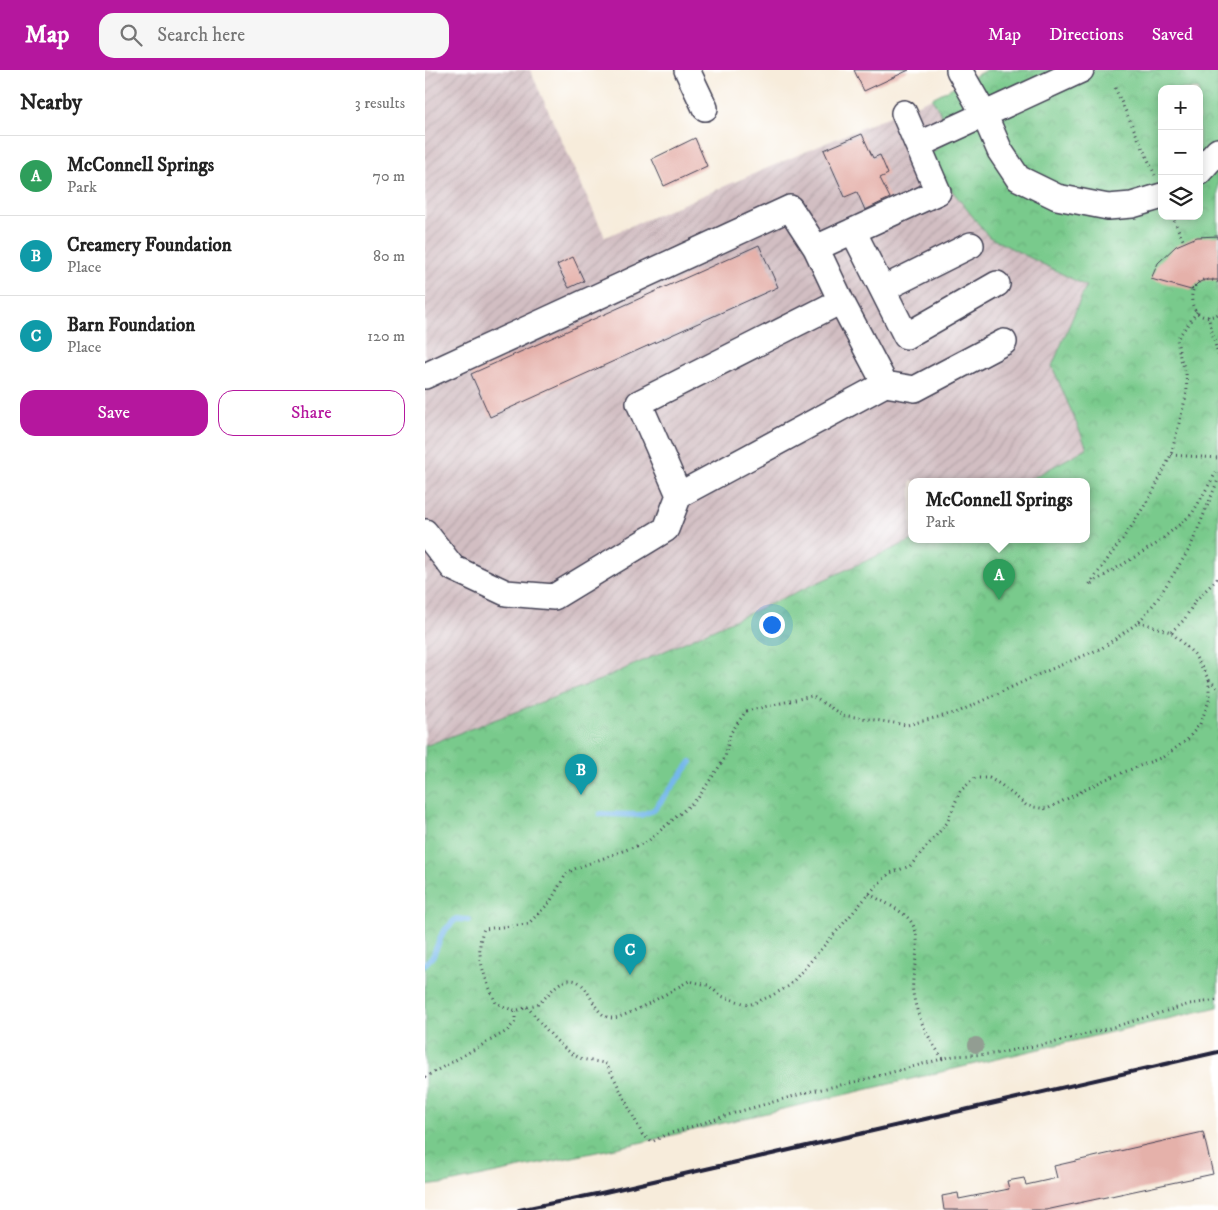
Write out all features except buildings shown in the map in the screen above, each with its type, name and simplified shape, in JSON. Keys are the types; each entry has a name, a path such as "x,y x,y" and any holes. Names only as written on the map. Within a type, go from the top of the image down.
{"street":[{"path":"687,70 705,108"},
{"path":"959,70 984,114 1001,151 1018,178 1057,196 1108,207 1132,205 1158,190"},
{"path":"918,144 1081,70"},
{"path":"816,248 938,192 904,113"},
{"path":"1203,168 1218,151"},
{"path":"425,376 790,208 816,248 841,301 885,384"},
{"path":"853,231 907,336 997,284"},
{"path":"883,289 971,245"},
{"path":"679,495 639,404 841,301"},
{"path":"425,532 453,568 506,593 554,597 666,529 679,495 885,384 915,389 1005,342"}],"path":[{"path":"1115,88 1158,185"},
{"path":"1175,220 1184,242"},
{"path":"1218,282 1207,280 1199,282 1191,296 1191,302 1197,312 1208,316 1218,314"},
{"path":"1197,312 1177,339 1180,357 1186,372 1187,392 1171,455 1153,492 1131,527 1089,585 1156,544 1192,514 1218,469"},
{"path":"1208,316 1218,355"},
{"path":"1171,455 1218,458"},
{"path":"1209,680 1209,701 1200,724 1187,740 1163,757 1106,779 1047,809 1027,806 1000,784 989,778 975,778 960,791 947,823 910,866 890,873 869,894 789,986 749,1005 721,996 707,985 689,981 652,1001 614,1018 606,1016 594,1004 585,988 579,982 572,980 564,981 554,988 538,1004 515,1011 496,1003 483,973 480,938 484,930 527,924 551,902 566,874 574,869 647,842 698,798 725,758 731,734 746,711 812,696 842,715 907,725 959,712 1042,673 1102,648 1139,622 1157,600 1191,548 1218,480"},
{"path":"1171,632 1185,620 1196,600 1218,578"},
{"path":"1139,622 1171,632 1194,654 1209,680 1218,688"},
{"path":"869,894 908,918 916,931 917,948 913,970 913,992 918,1013 925,1030 943,1058"},
{"path":"527,1007 559,1044 581,1059 596,1060 607,1064 641,1134 652,1142 665,1135 741,1111 943,1058 993,1054 1056,1042 1190,1004 1218,1000"},
{"path":"425,1077 507,1031 515,1022 515,1011"}],"shaded area":[{"path":"425,70 530,70 605,237 932,98 953,135 926,158 989,237 1087,286 1052,366 1087,448 1032,478 908,478 908,542 600,680 425,746"}],"green space":[{"path":"986,70 1218,70 1218,1007 630,1145 449,1183 425,1186 425,746 600,680 908,542 1090,543 1090,478 1032,478 1087,448 1052,366 1086,286 989,237 926,158 953,135 932,98"}],"waterway":[{"path":"600,814 641,815 654,810 691,762"},
{"path":"425,964 433,956 443,932 456,919 468,920"}],"railway":[{"path":"519,1210 1218,1052"}],"place":[{"name":"McConnell Springs","path":"999,600"},
{"name":"Creamery Foundation","path":"581,795"},
{"name":"Barn Foundation","path":"630,975"}]}
